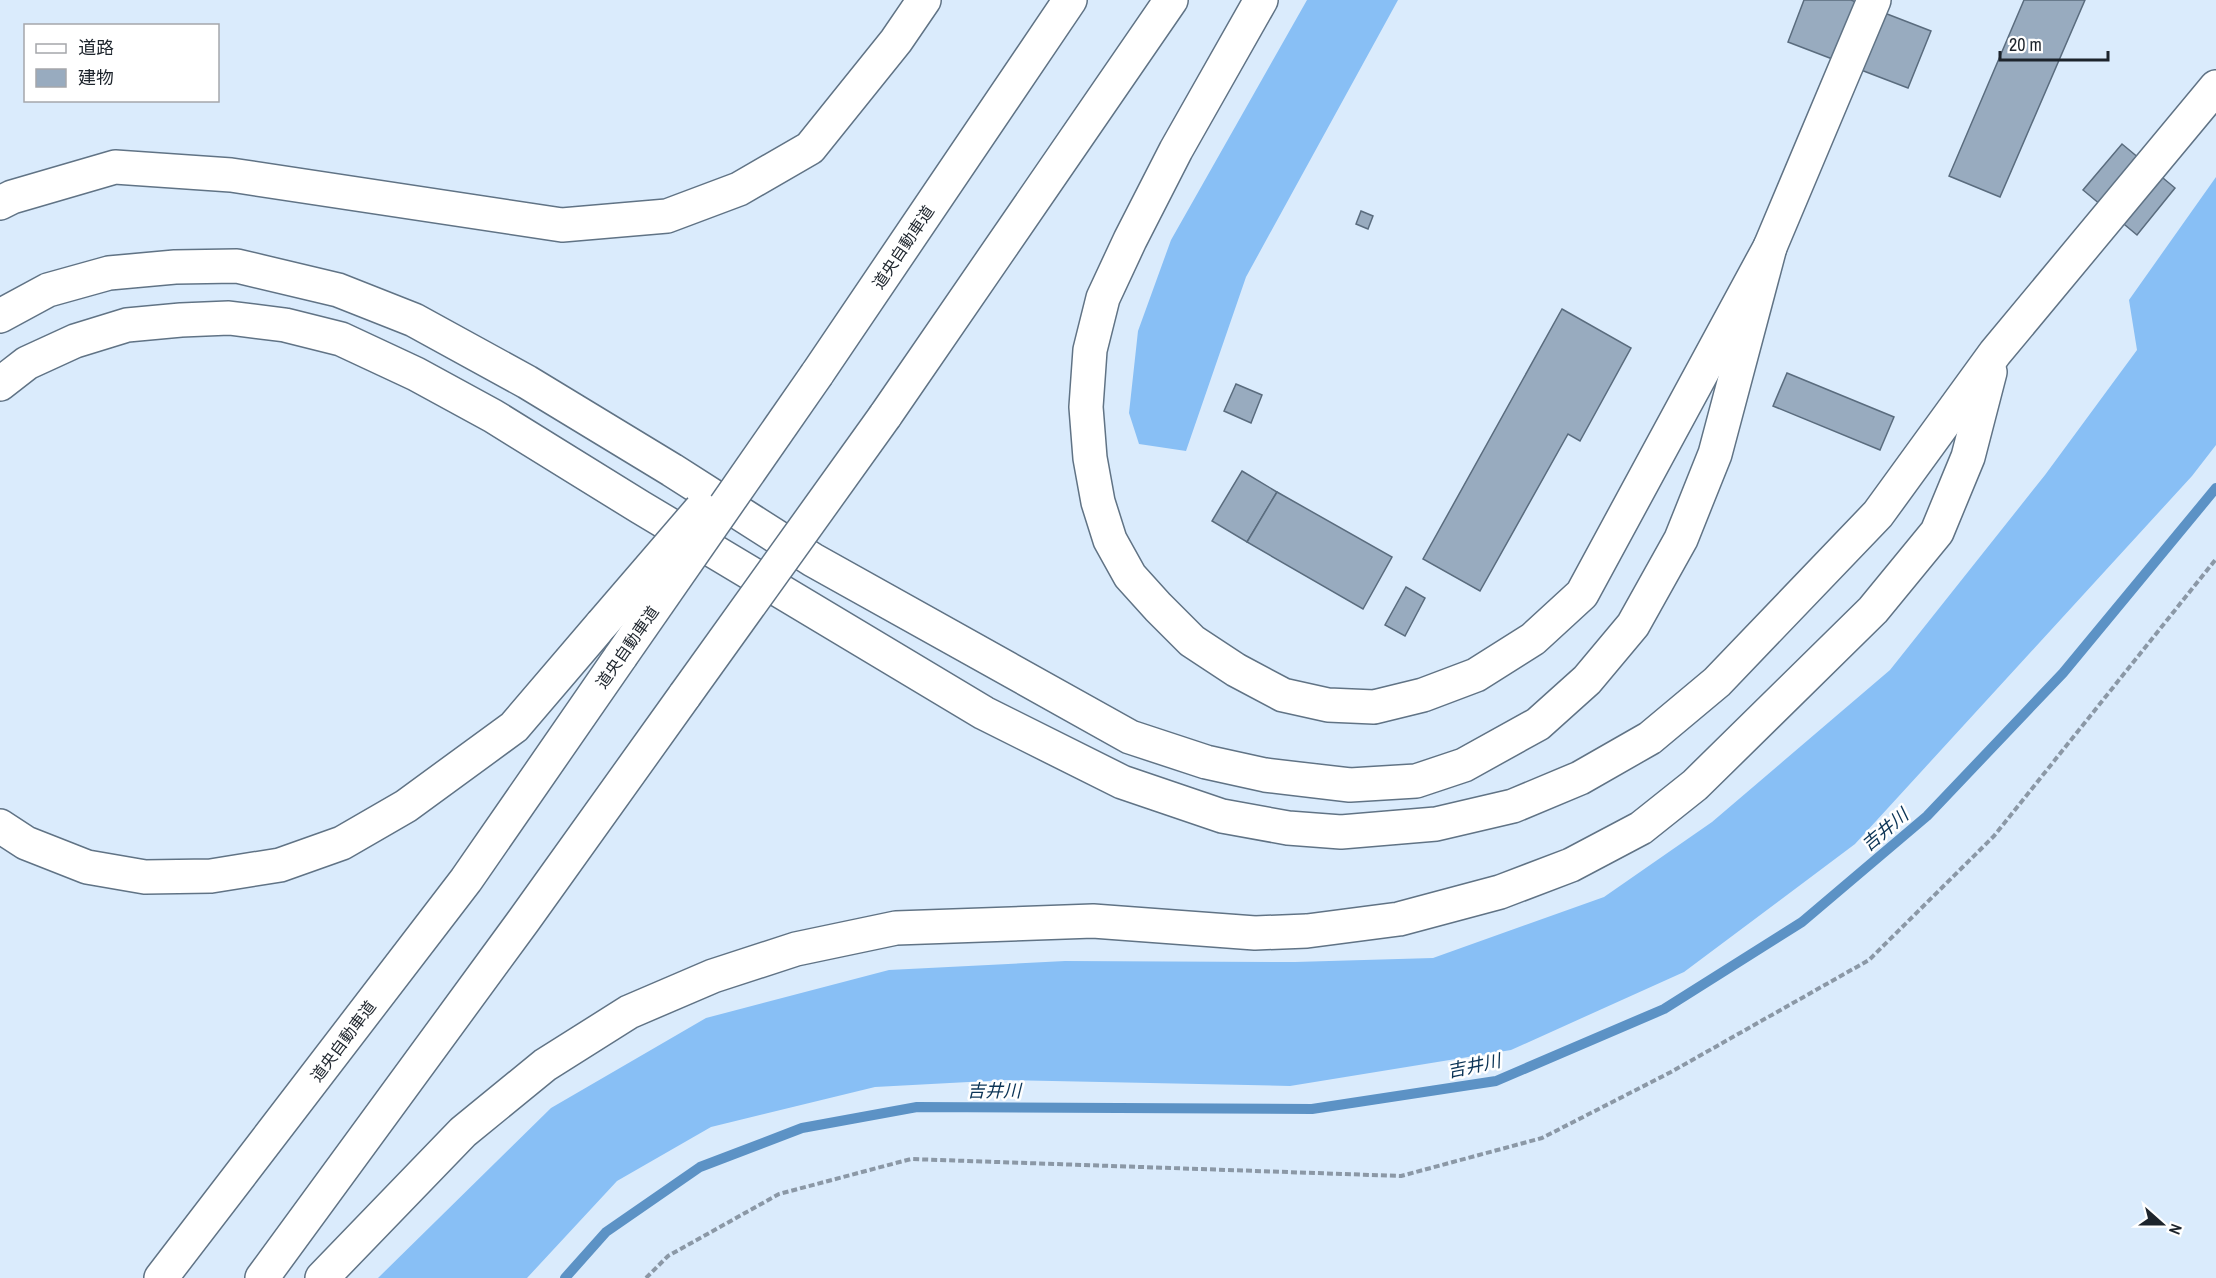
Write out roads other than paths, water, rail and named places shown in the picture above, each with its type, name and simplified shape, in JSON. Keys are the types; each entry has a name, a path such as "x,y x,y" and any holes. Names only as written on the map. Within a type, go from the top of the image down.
{"main road":[{"path":"0,203 12,197 115,167 231,174 562,225 667,216 739,189 810,148 896,41 924,0"},
{"name":"道央自動車道","path":"161,1278 466,880 817,374 1070,0"},
{"path":"262,1278 524,920 885,416 1171,0"},
{"path":"1261,0 1176,150 1103,298 1090,350 1086,408 1090,458 1098,502 1110,540 1130,576 1192,641 1236,670 1283,695 1328,705 1374,707 1423,695 1476,675 1533,639 1582,594 1770,247 1874,0"},
{"path":"0,384 27,363 75,341 127,326 229,318 285,325 341,339 416,374 493,416 984,713 1122,782 1222,816 1288,828 1341,832 1436,824 1513,806 1580,778 1650,738 1717,682 1878,514 1995,353 2216,87"},
{"path":"0,316 48,290 109,273 175,267 237,266 338,290 414,320 527,382 672,470 813,560 1130,737 1206,762 1265,775 1350,785 1416,781 1464,765 1538,724 1587,680 1633,625 1681,539 1715,454 1770,247"},
{"path":"322,1278 463,1132 546,1065 629,1012 713,976 796,949 896,928 1093,921 1255,933 1307,931 1399,919 1510,888 1571,865 1641,828 1695,785 1873,610 1936,532 1968,457 1995,353"},
{"path":"0,826 26,843 87,867 145,877 211,876 280,865 342,843 406,806 514,727 817,374"}],"waterway":[{"name":"吉井川","path":"565,1278 606,1232 700,1167 802,1128 917,1107 1312,1109 1496,1081 1664,1009 1802,922 1927,816 2063,673 2216,488"}]}
